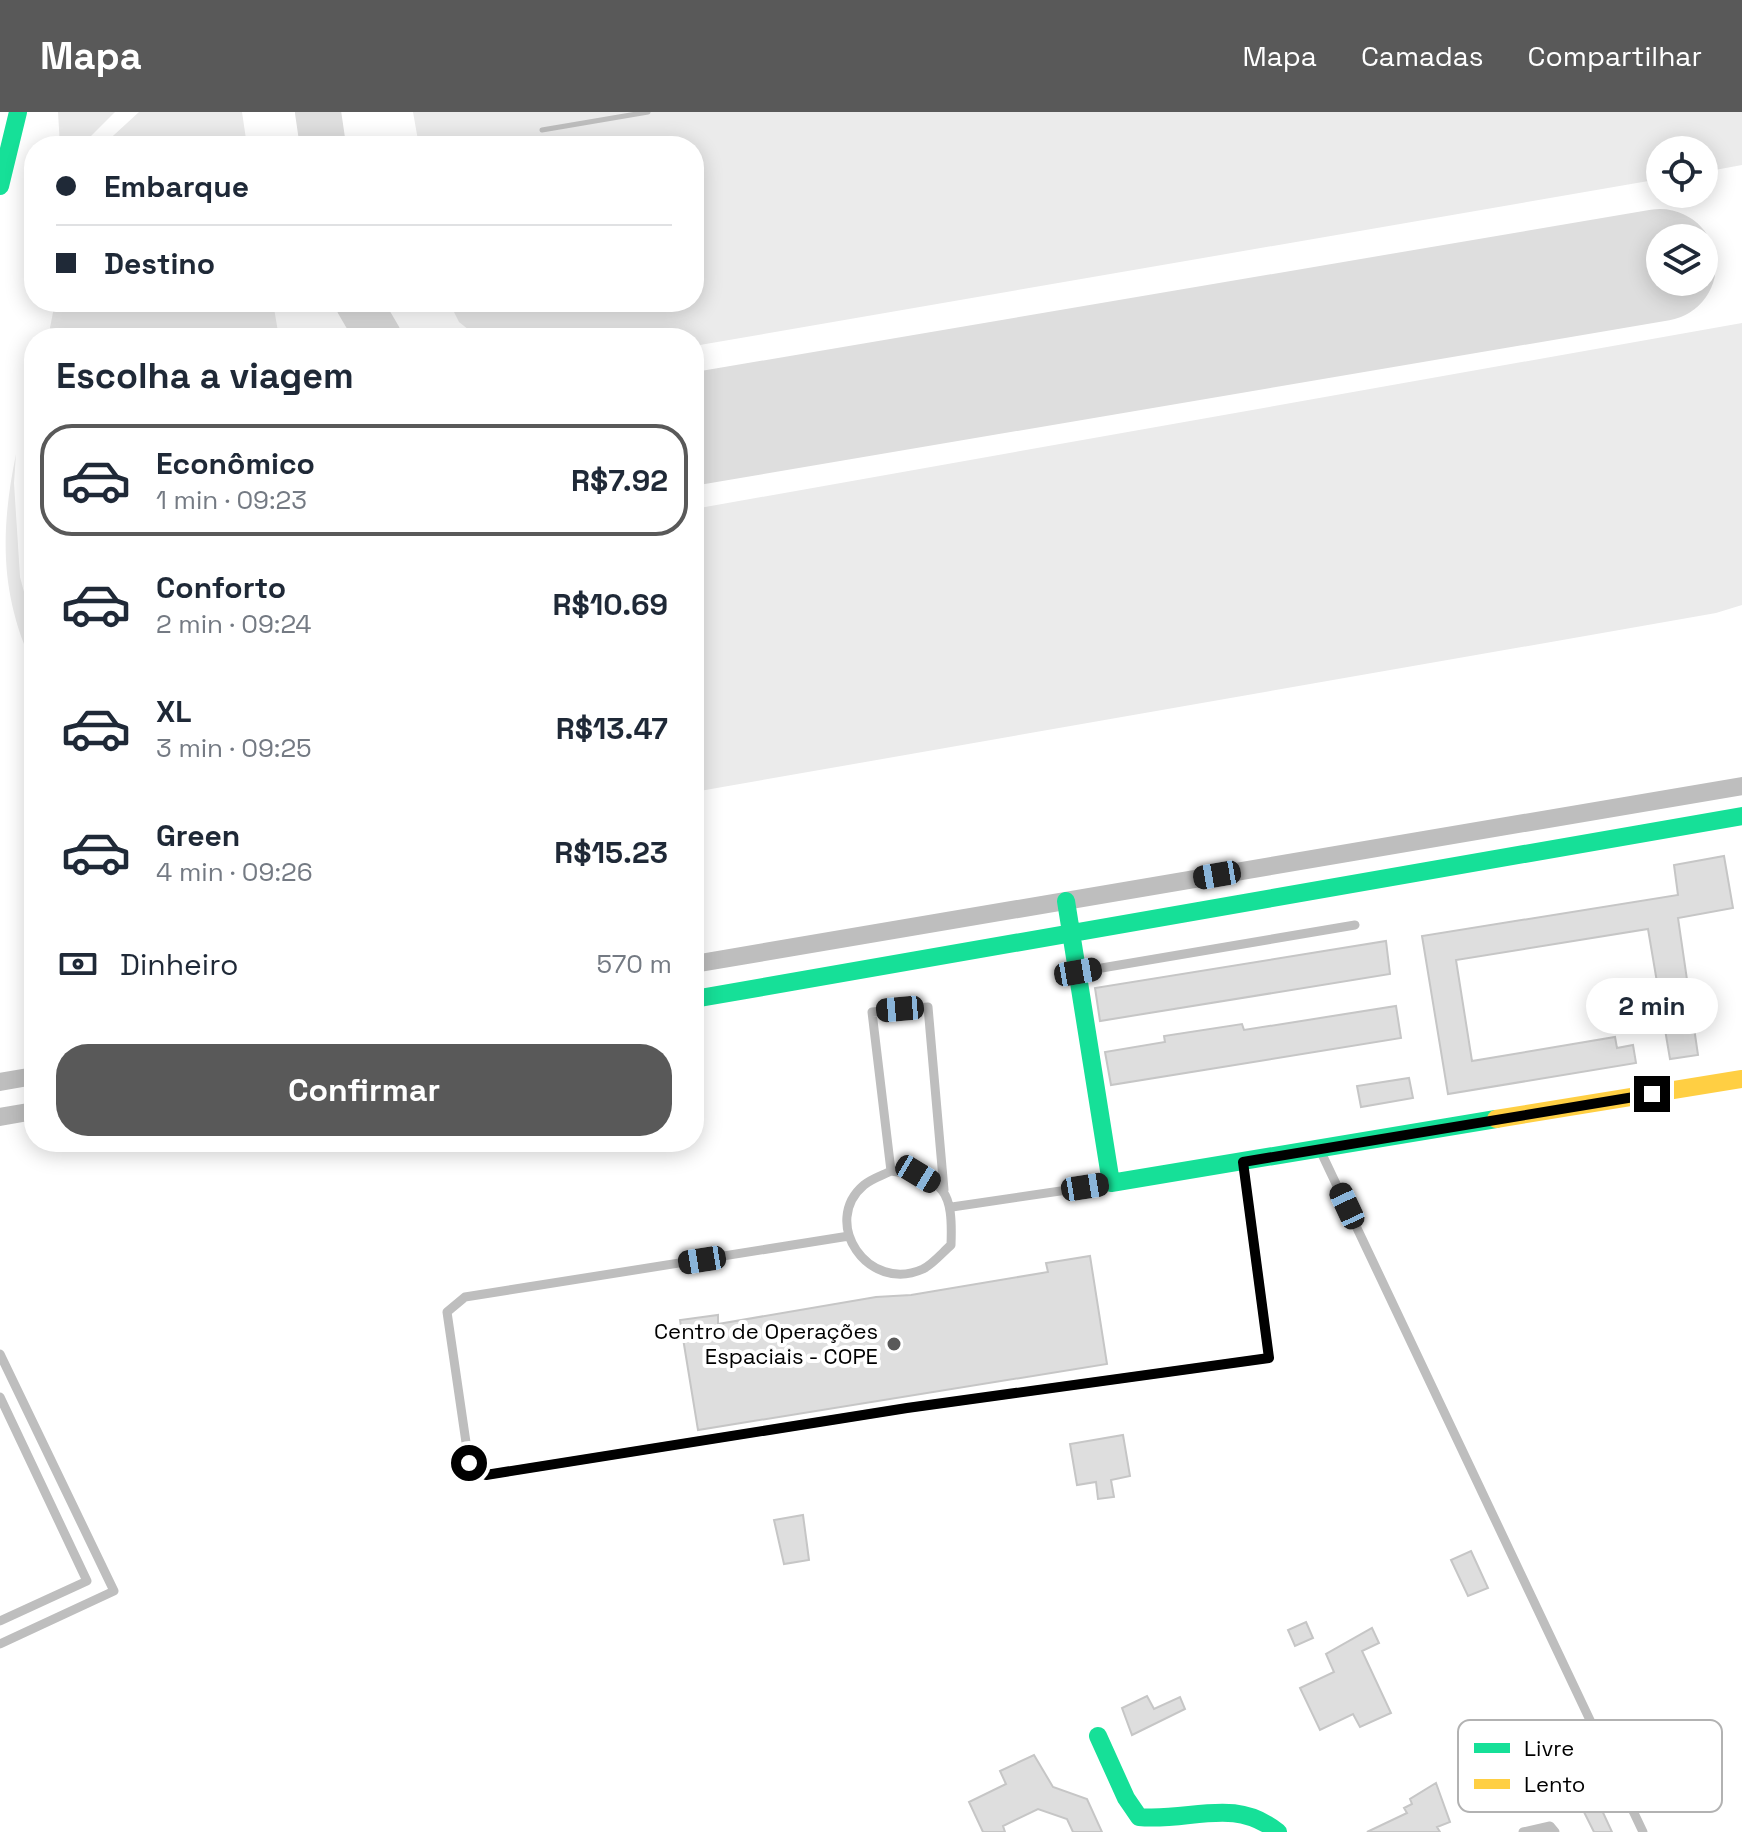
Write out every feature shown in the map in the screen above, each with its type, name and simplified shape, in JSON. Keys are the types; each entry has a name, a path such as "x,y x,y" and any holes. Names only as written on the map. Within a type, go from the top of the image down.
{"street":[{"path":"0,186 18,112"},
{"path":"704,962 1742,786"},
{"path":"704,997 1742,816"},
{"path":"1125,891 1113,902 1113,913 1120,922 1131,924"},
{"path":"1066,901 1111,1183 1742,1079"},
{"path":"929,924 939,927 946,936 946,947 935,958"},
{"path":"2,1081 24,1078"},
{"path":"0,1117 24,1113"},
{"path":"1098,1736 1126,1798 1139,1817 1166,1819 1238,1809 1251,1811 1278,1832"}],"lane":[{"path":"1078,972 1355,925"},
{"path":"891,1171 872,1012 928,1007 944,1190 952,1207 951,1245 923,1269 890,1276 863,1262 849,1236 848,1210 863,1185 891,1171 918,1174 944,1190"},
{"path":"1320,1150 1590,1720"},
{"path":"849,1236 465,1297 447,1312 469,1463 486,1475 907,1408 1269,1358 1243,1162"},
{"path":"952,1207 1111,1183"},
{"path":"0,1354 114,1591 0,1644"},
{"path":"0,1397 87,1581 0,1621"},
{"path":"1634,1812 1643,1832"},
{"path":"1523,1832 1550,1826 1555,1832"}],"shaded area":[{"path":"58,112 115,112 91,136 59,136"},
{"path":"139,112 242,112 246,136 113,136"},
{"path":"413,112 1742,112 1742,165 1718,169 1718,136 1646,136 1646,181 704,344 704,328 466,328 459,322 454,312 704,312 704,136 417,136"},
{"path":"53,312 275,312 277,328 50,328"},
{"path":"1742,323 1742,605 1716,613 704,790 704,507"},
{"path":"16,454 14,483 20,577 24,592 24,643 9,589 6,563"}],"building":[{"path":"1724,856 1733,908 1678,918 1698,1055 1670,1059 1648,929 1456,960 1472,1061 1615,1037 1617,1048 1633,1045 1636,1063 1448,1094 1422,936 1678,895 1674,865"},
{"path":"1386,941 1390,974 1100,1021 1095,988"},
{"path":"1396,1006 1401,1038 1111,1085 1105,1052 1165,1042 1164,1036 1242,1024 1244,1030"},
{"path":"1409,1078 1413,1098 1361,1107 1357,1086"},
{"name":"Centro de Operações Espaciais - COPE","path":"1090,1256 1107,1364 698,1430 680,1320 718,1315 718,1324 876,1297 911,1295 1048,1272 1046,1263"},
{"path":"1123,1435 1130,1476 1111,1480 1114,1497 1098,1499 1096,1482 1077,1485 1070,1444"},
{"path":"803,1515 809,1560 784,1564 774,1520"},
{"path":"1471,1551 1488,1588 1468,1596 1451,1560"},
{"path":"1306,1622 1313,1638 1295,1646 1288,1630"},
{"path":"1372,1628 1379,1643 1362,1651 1391,1713 1360,1727 1353,1714 1320,1730 1300,1688 1334,1672 1326,1654"},
{"path":"1147,1696 1154,1709 1180,1697 1185,1709 1132,1735 1122,1708"},
{"path":"1034,1755 1053,1787 1087,1799 1102,1832 1073,1832 1067,1819 1038,1809 1003,1826 1005,1832 983,1832 969,1802 1006,1784 1000,1771"},
{"path":"1436,1783 1450,1822 1437,1827 1440,1832 1367,1832 1407,1813 1404,1808 1412,1804 1410,1799"},
{"path":"1584,1812 1603,1812 1612,1832 1594,1832"}],"waterway":[{"path":"542,130 648,112"}],"taxiway":[{"path":"318,112 322,136"},
{"path":"364,312 373,328"}],"runway":[{"path":"704,427 1646,267"}],"traffic: fast":[{"path":"0,186 18,112"},
{"path":"704,997 1742,816"},
{"path":"1066,901 1111,1183 1496,1119"},
{"path":"1098,1736 1126,1798 1139,1817 1228,1813 1261,1821 1278,1832"}],"traffic: slow":[{"path":"1496,1119 1742,1079"}],"place":[{"name":"Centro de Operações Espaciais - COPE","path":"894,1344"}],"route":[{"path":"469,1463 486,1475 907,1408 1269,1358 1243,1162 1652,1094"}]}
